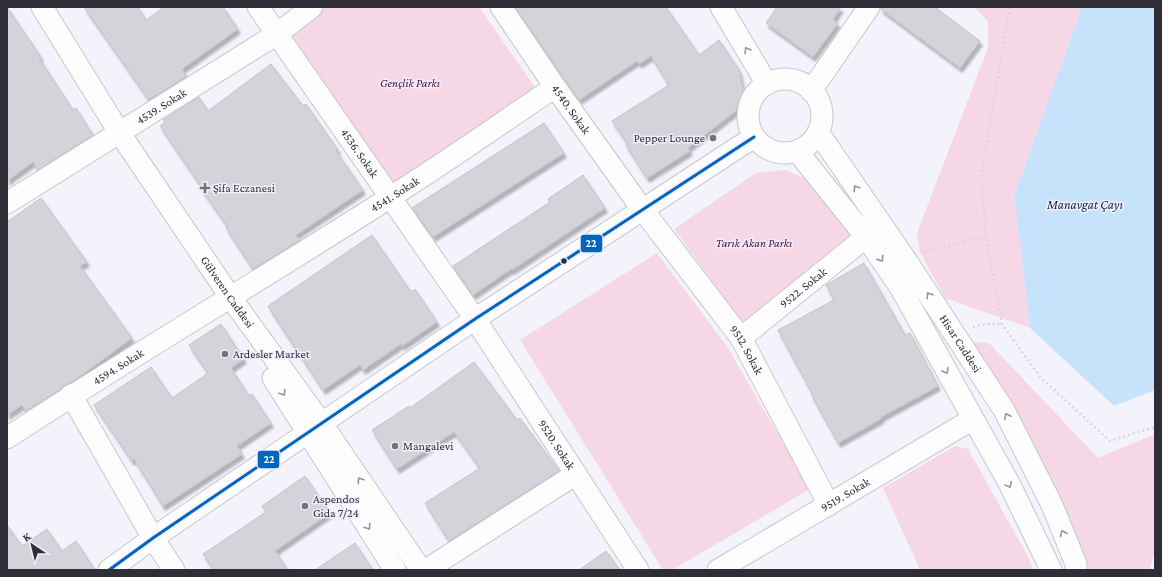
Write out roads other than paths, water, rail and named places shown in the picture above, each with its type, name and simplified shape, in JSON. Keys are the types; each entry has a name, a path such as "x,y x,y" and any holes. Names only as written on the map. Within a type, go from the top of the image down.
{"street":[{"name":"Gülveren Caddesi","path":"42,7 119,132 228,299 315,428 421,570"},
{"name":"4536. Sokak","path":"258,7 475,319"},
{"name":"4539. Sokak","path":"7,203 277,34 312,7"},
{"name":"4540. Sokak","path":"501,7 555,87 642,209"},
{"path":"721,7 767,84"},
{"path":"812,90 869,7"},
{"path":"782,79 792,79 801,82 812,90 820,104 822,113 818,132 810,143 797,151 782,153 768,149 760,144 754,137 747,119 751,100 757,92 767,84 782,79"},
{"name":"4541. Sokak","path":"228,299 391,198 555,87"},
{"name":"Hisar Caddesi","path":"818,132 904,257 1007,417 1052,505 1076,564 1076,570"},
{"path":"109,570 475,319 754,137"},
{"path":"797,151 866,237 900,287 1010,485 1051,570"},
{"name":"9512. Sokak","path":"642,209 741,338 829,505"},
{"name":"9522. Sokak","path":"741,338 866,237"},
{"name":"4594. Sokak","path":"7,438 71,395 228,299"},
{"name":"9520. Sokak","path":"475,319 638,570"},
{"path":"71,395 174,570"},
{"name":"9519. Sokak","path":"718,570 973,419"},
{"name":"Gülveren Caddesi","path":"315,428 395,570"},
{"path":"426,570 576,474"}],"water":[{"name":"Manavgat Çayı","path":"1082,7 1155,7 1155,390 1114,406 1030,328 1014,195"}],"place":[{"name":"Pepper Lounge","path":"713,138"},
{"name":"Şifa Eczanesi","path":"205,188"},
{"name":"Ardesler Market","path":"225,354"},
{"name":"Mangalevi","path":"395,446"},
{"name":"Aspendos Gida 7/24","path":"305,506"}],"park label":[{"name":"Gençlik Parkı","path":"410,83"},
{"name":"Tarık Akan Parkı","path":"754,243"}]}
